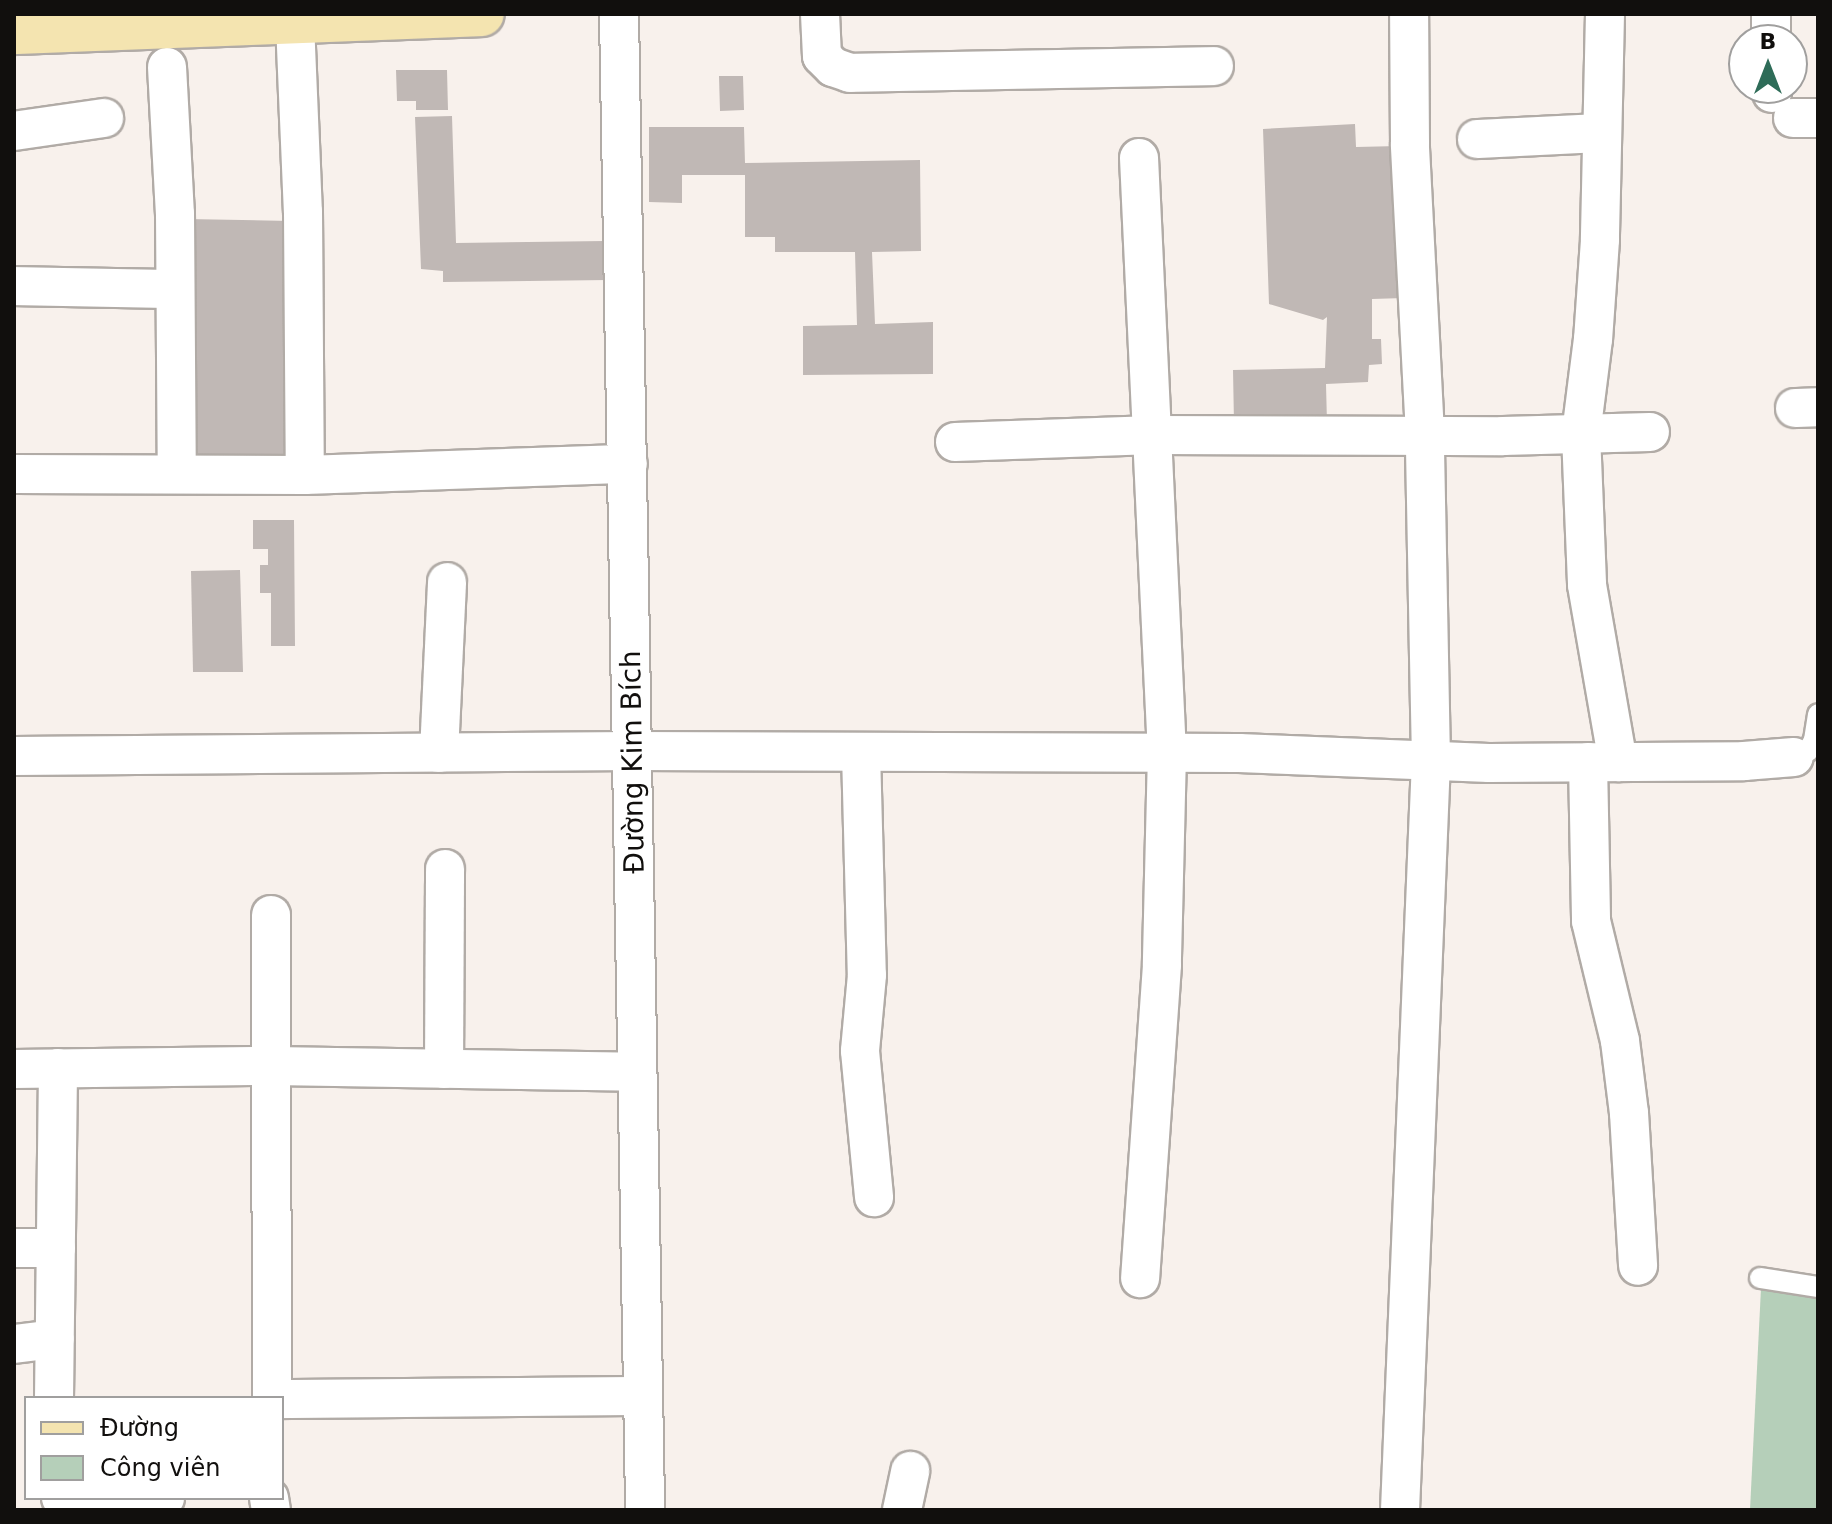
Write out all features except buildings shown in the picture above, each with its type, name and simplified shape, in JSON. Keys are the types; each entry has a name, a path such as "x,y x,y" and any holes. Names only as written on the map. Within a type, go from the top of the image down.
{"main road":[{"path":"14,32 482,14"}],"street":[{"name":"Đường Kim Bích","path":"619,14 645,1510"},
{"path":"820,14 822,56 833,67 850,73 1214,66"},
{"path":"1400,1510 1431,761 1425,434 1410,144 1409,14"},
{"path":"1605,14 1593,339 1581,434 1587,585 1603,762 1591,921 1620,1041 1629,1113 1638,1266"},
{"path":"295,23 303,212 305,475"},
{"path":"167,67 175,214 177,474"},
{"path":"14,131 104,118"},
{"path":"1477,139 1601,133"},
{"path":"1139,158 1167,753 1162,965 1140,1278"},
{"path":"14,286 175,289"},
{"path":"955,442 1154,435 1650,432"},
{"path":"14,474 305,475 628,464"},
{"path":"439,753 447,582"},
{"path":"14,756 633,751 1167,753 1431,761 1603,762 1744,761 1794,757"},
{"path":"861,752 867,975 860,1051 874,1197"},
{"path":"444,1069 445,869"},
{"path":"271,915 272,1396"},
{"path":"14,1069 273,1066 636,1072"},
{"path":"54,1396 58,1068"},
{"path":"14,1248 56,1248"},
{"path":"14,1344 55,1339"},
{"path":"284,1399 643,1396"},
{"path":"902,1510 910,1471"},
{"path":"62,1502 142,1508 160,1500"}],"lane":[{"path":"1794,757 1808,751 1814,740 1818,714"},
{"path":"1760,1278 1818,1287"}],"green space":[{"path":"1761,1288 1818,1295 1818,1510 1750,1510"}]}
